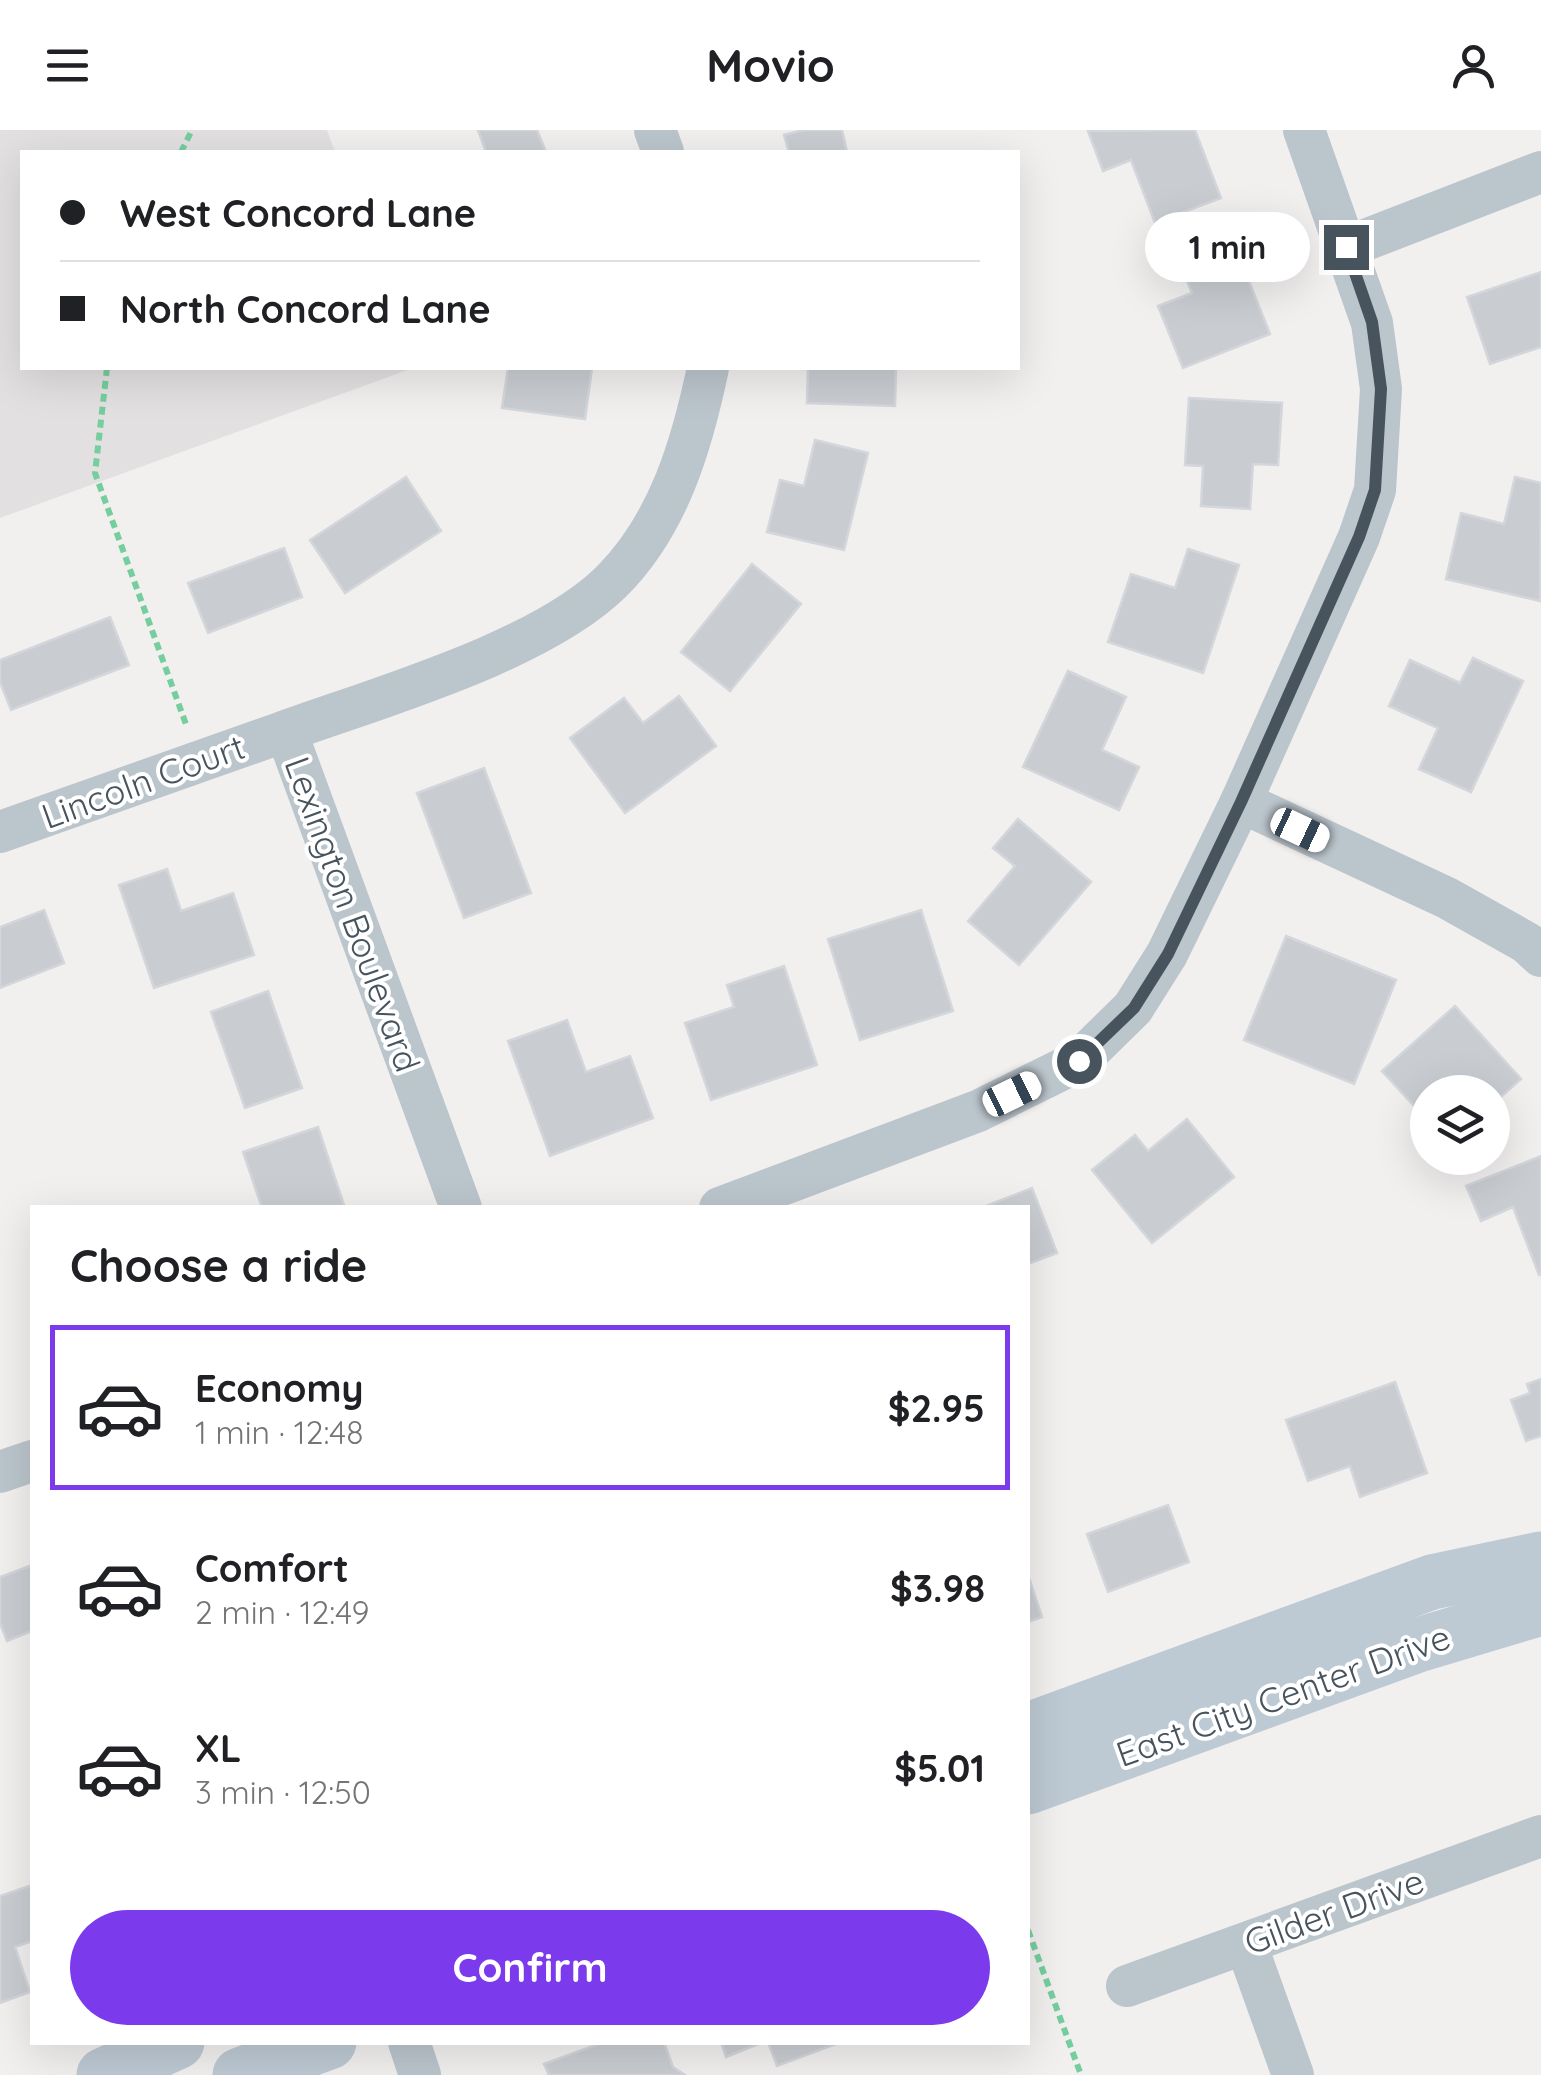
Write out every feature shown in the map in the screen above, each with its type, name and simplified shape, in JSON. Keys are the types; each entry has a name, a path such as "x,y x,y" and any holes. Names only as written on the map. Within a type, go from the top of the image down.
{"street":[{"path":"728,1205 978,1111 1079,1061 1134,1008 1168,954 1241,802 1359,537 1375,490 1381,389 1372,322 1304,130"},
{"path":"1346,247 1541,172"},
{"name":"Lexington Boulevard","path":"460,1205 286,731 480,661 564,616 612,581 668,503 696,424 708,370"},
{"name":"Lincoln Court","path":"0,832 286,731"},
{"path":"1241,802 1447,898 1527,943 1541,956"},
{"path":"0,1472 30,1462"},
{"name":"East City Center Drive","path":"1030,1729 1432,1582 1541,1559"},
{"name":"East City Center Drive","path":"1030,1786 1418,1645 1541,1608"},
{"name":"Gilder Drive","path":"1126,1986 1541,1836"},
{"path":"1246,1944 1293,2075"},
{"path":"104,2075 170,2045"},
{"path":"240,2075 321,2045"},
{"path":"410,2045 420,2075"}],"path":[{"path":"107,370 95,473 199,762"},
{"path":"1030,1935 1081,2075"}],"shaded area":[{"path":"0,130 327,130 334,150 20,150 20,370 407,370 0,518"}],"building":[{"path":"478,130 537,130 545,150 485,150"},
{"path":"803,130 842,130 847,150 788,150 784,135"},
{"path":"1195,130 1221,198 1155,223 1131,160 1103,171 1088,131"},
{"path":"1232,239 1270,334 1183,368 1158,306 1192,293 1179,261"},
{"path":"1541,272 1541,347 1490,364 1467,297"},
{"path":"508,370 592,370 585,419 502,408"},
{"path":"808,370 896,370 895,406 807,403"},
{"path":"1189,398 1282,403 1278,465 1253,464 1250,509 1201,506 1203,466 1185,465"},
{"path":"815,440 868,453 844,550 767,532 780,480 804,486"},
{"path":"406,477 441,531 345,593 310,540"},
{"path":"1515,477 1541,483 1540,601 1446,579 1461,513 1504,524"},
{"path":"284,548 302,597 208,633 188,583"},
{"path":"1188,549 1239,565 1203,673 1108,642 1131,574 1175,588"},
{"path":"752,564 801,604 730,691 681,652"},
{"path":"110,617 129,665 11,710 0,682 0,660"},
{"path":"1473,658 1523,681 1471,792 1419,769 1438,728 1389,706 1410,660 1460,683"},
{"path":"1068,671 1126,697 1102,750 1139,767 1119,810 1023,767"},
{"path":"679,696 716,746 625,813 570,738 624,698 643,723"},
{"path":"484,768 531,893 464,918 417,793"},
{"path":"1018,819 1091,882 1019,965 968,921 1015,866 993,848"},
{"path":"167,869 181,911 233,893 254,955 154,988 119,885"},
{"path":"44,910 64,963 0,988 0,927"},
{"path":"921,910 953,1011 860,1040 828,939"},
{"path":"1286,936 1396,980 1354,1084 1244,1040"},
{"path":"784,966 817,1065 711,1100 685,1023 734,1007 727,985"},
{"path":"268,991 302,1088 245,1108 211,1012"},
{"path":"1455,1006 1521,1079 1510,1089 1510,1075 1410,1075 1410,1101 1382,1071"},
{"path":"567,1020 586,1072 630,1056 653,1118 550,1156 508,1041"},
{"path":"1187,1119 1234,1177 1152,1243 1092,1170 1135,1135 1148,1151"},
{"path":"318,1127 344,1205 261,1205 243,1152"},
{"path":"1541,1156 1539,1275 1513,1207 1481,1221 1466,1186 1494,1175 1510,1175 1510,1168"},
{"path":"1032,1188 1057,1253 1030,1263 1030,1205 989,1205"},
{"path":"1541,1379 1541,1436 1526,1441 1511,1400 1530,1393 1527,1384"},
{"path":"1395,1382 1427,1473 1360,1497 1350,1466 1308,1481 1286,1420"},
{"path":"1168,1505 1189,1562 1108,1592 1087,1534"},
{"path":"30,1566 30,1632 7,1641 0,1623 0,1577"},
{"path":"1030,1581 1042,1617 1030,1621"},
{"path":"30,1886 30,1942 15,1947 30,1992 0,2003 0,1896"},
{"path":"596,2045 665,2045 673,2067 685,2075 549,2075 544,2064"},
{"path":"722,2045 756,2045 726,2057"},
{"path":"769,2045 833,2045 777,2066"}],"route":[{"path":"1079,1061 1134,1008 1168,954 1241,802 1359,537 1375,490 1381,389 1372,322 1346,247"}]}
